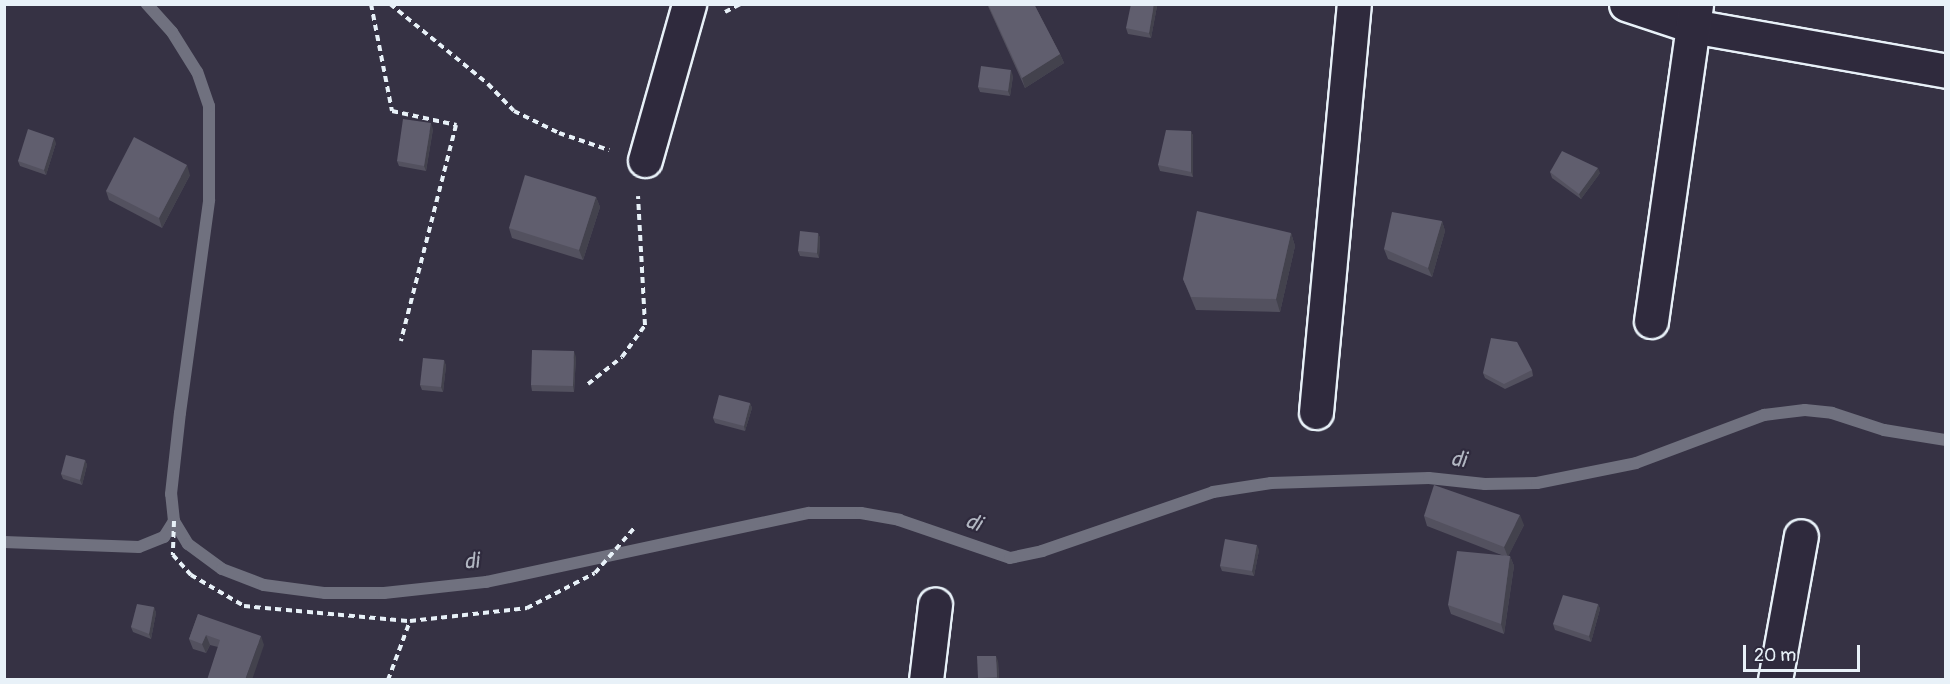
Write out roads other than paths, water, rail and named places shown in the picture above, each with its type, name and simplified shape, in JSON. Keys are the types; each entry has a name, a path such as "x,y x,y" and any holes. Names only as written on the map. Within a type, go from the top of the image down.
{"street":[{"path":"645,160 689,4"},
{"path":"1316,412 1354,4"},
{"path":"1626,4 1694,15 1946,71"},
{"path":"1651,321 1694,15"},
{"path":"1775,680 1801,536"},
{"path":"926,680 935,605"}],"waterway":[{"path":"4,542 139,547 164,537 174,521 171,494 209,200 209,106 197,72 172,32 147,4"},
{"name":"di","path":"174,521 188,544 222,569 264,585 325,593 384,593 486,582 809,513 861,513 899,520 1010,558 1042,551 1213,492 1271,483 1429,478 1485,484 1537,483 1636,463 1764,415 1805,410 1832,413 1884,430 1946,440"}]}
